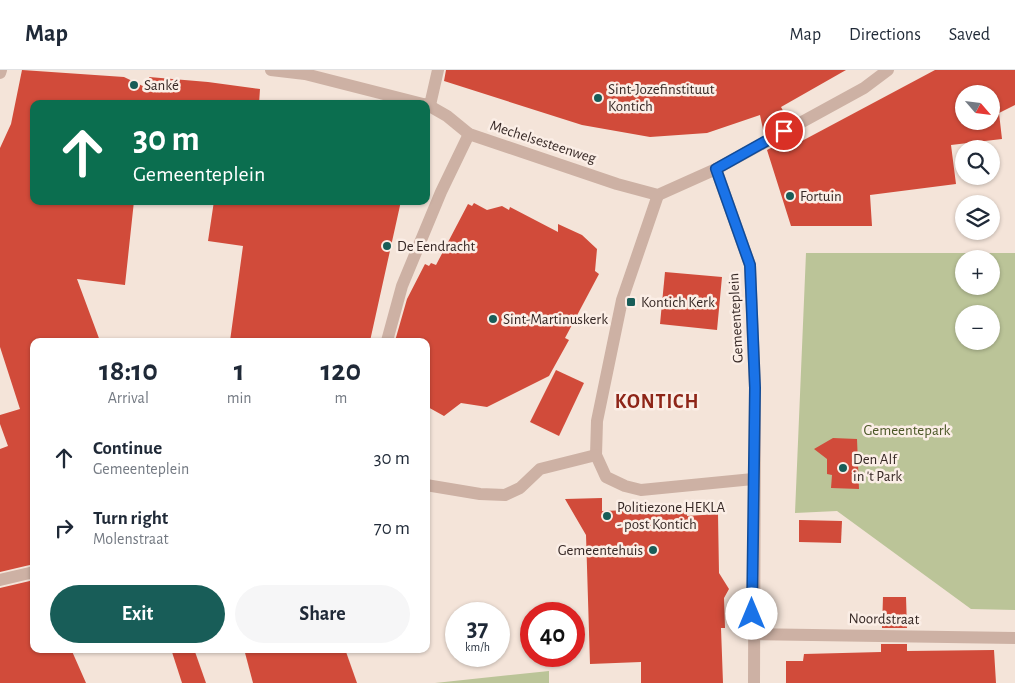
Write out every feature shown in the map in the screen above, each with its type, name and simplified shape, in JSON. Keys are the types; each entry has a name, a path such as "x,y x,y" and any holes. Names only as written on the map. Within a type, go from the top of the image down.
{"street":[{"name":"Mechelsesteenweg","path":"271,70 304,74 410,100"},
{"path":"427,100 438,70"},
{"path":"753,479 641,490 625,486 606,477 596,456 597,421 622,300 658,195 716,169 864,88 888,70"},
{"name":"Mechelsesteenweg","path":"430,106 448,116 469,134 617,184 658,195"},
{"path":"388,338 402,286 441,192 469,134"},
{"name":"Gemeenteplein","path":"716,169 750,265 755,388 752,634 754,683"},
{"path":"430,486 480,494 505,495 520,488 540,470 596,456"},
{"path":"0,580 30,573"},
{"name":"Noordstraat","path":"752,634 1015,638"}],"green space":[{"name":"Gemeentepark","path":"806,253 955,253 955,295 1000,295 1000,253 1015,253 1015,610 971,609 837,511 795,513"},
{"path":"549,671 549,683 435,683"}],"building":[{"path":"22,70 124,77 149,89 149,77 260,89 259,100 30,100 30,205 134,205 125,285 77,279 99,338 30,338 30,565 0,572 0,449 8,446 0,424 0,415 20,409 0,347 0,148 11,124"},
{"name":"Sint-Jozefinstituut Kontich","path":"446,70 846,70 781,107 788,120 764,134 760,115 707,133 650,137 582,125 444,81"},
{"path":"935,70 1015,70 1015,105 1000,112 1000,85 955,85 955,130 1000,130 1000,122 1002,139 955,140 955,145 951,145 955,184 870,195 872,226 791,226 767,150 796,135 800,142"},
{"name":"Sint-Martinuskerk","path":"474,203 487,210 502,206 509,210 510,207 558,232 558,224 582,235 597,249 595,271 599,274 565,338 569,340 549,376 487,407 461,403 444,416 430,408 430,338 396,338 407,299 425,264 429,266 431,263 436,265 468,204 472,206"},
{"path":"213,205 400,205 371,338 230,338 243,246 208,241"},
{"path":"665,272 722,277 717,330 660,324"},
{"path":"556,370 584,383 559,436 530,422"},
{"name":"Den Alf in 't Park","path":"833,438 857,439 859,489 831,488 832,475 827,474 827,459 814,449"},
{"name":"Gemeentehuis","path":"602,498 602,511 687,508 687,516 718,514 719,573 729,589 724,598 725,628 721,628 723,683 641,683 641,662 590,664 586,535 565,499"},
{"path":"799,520 842,521 841,543 799,542"},
{"path":"30,581 30,653 73,653 86,683 0,683 0,588"},
{"path":"883,597 906,597 907,628 882,628"},
{"path":"881,644 907,644 907,651 994,650 996,683 786,683 786,661 803,661 804,654 881,652"},
{"path":"172,653 195,653 206,683 182,683"},
{"path":"245,653 346,653 357,683 253,683"}],"place":[{"name":"Sanké","path":"134,85"},
{"name":"Sint-Jozefinstituut Kontich","path":"598,98"},
{"name":"Fortuin","path":"790,196"},
{"name":"De Eendracht","path":"387,246"},
{"name":"Kontich Kerk","path":"631,302"},
{"name":"Sint-Martinuskerk","path":"493,319"},
{"name":"Den Alf in 't Park","path":"843,468"},
{"name":"Politiezone HEKLA - post Kontich","path":"607,516"},
{"name":"Gemeentehuis","path":"653,550"}],"district":[{"name":"KONTICH","path":"657,402"}],"route":[{"path":"752,614 755,388 750,265 716,169 784,131"}]}
